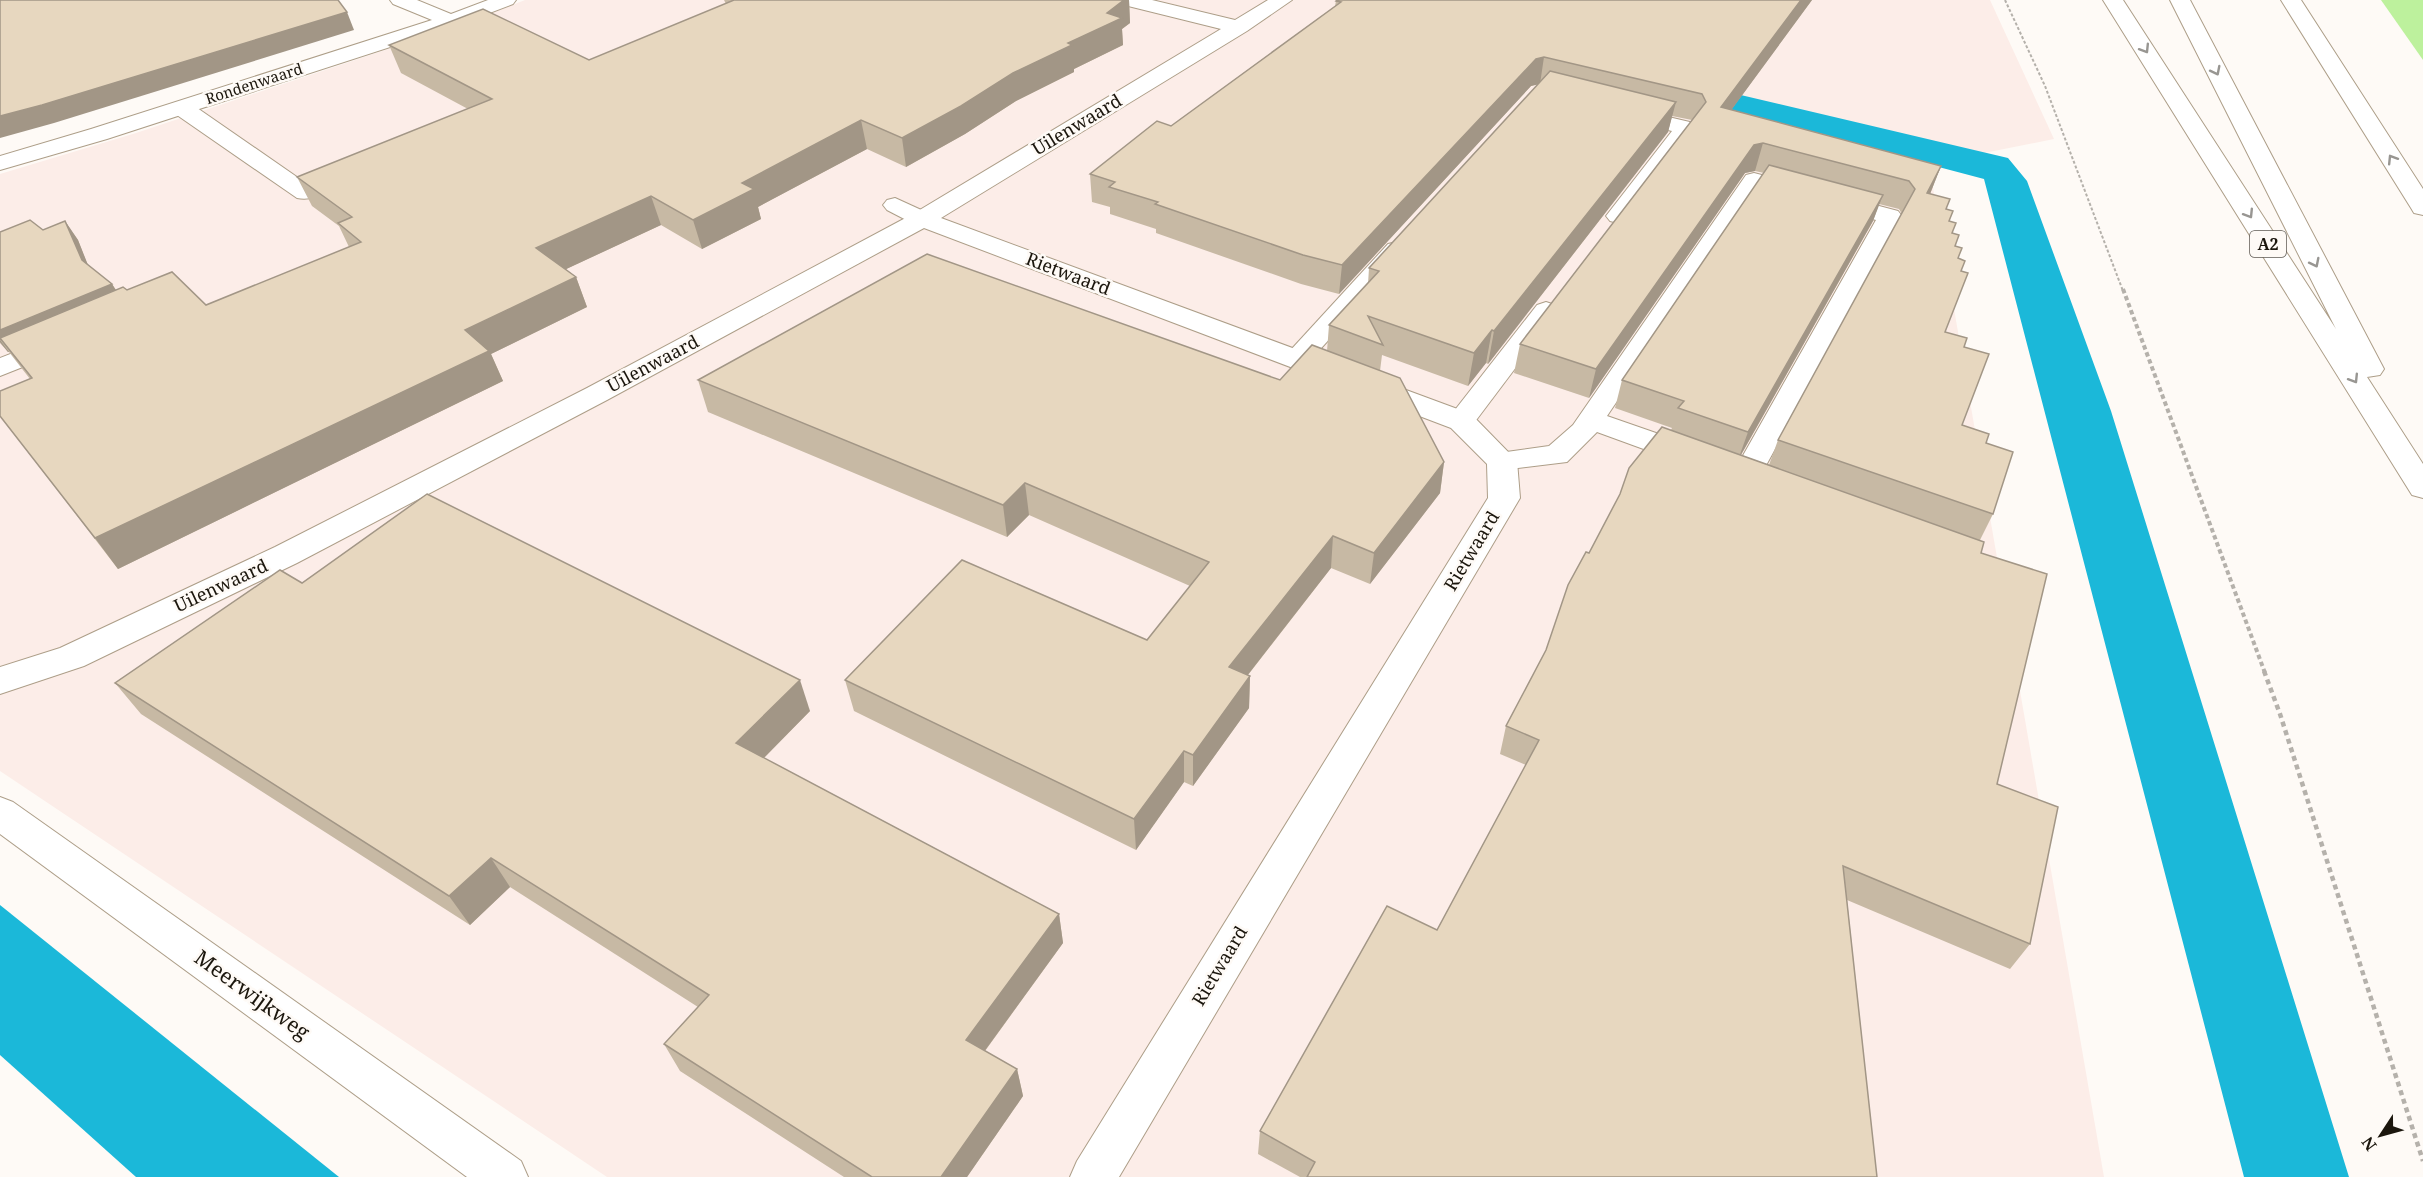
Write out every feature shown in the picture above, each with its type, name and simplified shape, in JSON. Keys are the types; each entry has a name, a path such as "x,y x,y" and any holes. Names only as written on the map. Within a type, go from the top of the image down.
{"main road":[{"path":"400,0 451,21"},
{"name":"Rondenwaard","path":"0,163 182,108 451,21 506,0"},
{"path":"1127,0 1240,27"},
{"name":"Uilenwaard","path":"0,681 72,657 286,555 597,394 909,212 1240,27 1282,0"},
{"name":"A2","path":"2113,0 2423,488"},
{"name":"A2","path":"2180,0 2423,471"},
{"path":"2291,0 2423,208"},
{"name":"Rietwaard","path":"909,212 1461,421 1502,461 1504,498 1093,1177"},
{"name":"Meerwijkweg","path":"0,813 505,1177"}],"lane":[{"path":"182,108 305,193 368,168"},
{"path":"1607,109 1686,128 1608,230"},
{"path":"1502,461 1557,455 1583,431 1754,180 1890,216 1739,473 1591,420"},
{"path":"1297,359 1413,232"},
{"path":"1461,421 1559,294"},
{"path":"0,368 75,335"}],"path":[{"path":"2005,0 2045,86 2094,212 2280,714 2423,1161"}],"shaded area":[{"path":"525,0 1990,0 2054,139 1929,164 2104,1177 607,1177 0,771 0,174 136,133 469,22"}],"green space":[{"path":"2381,0 2423,0 2423,60"}],"water":[{"path":"1592,60 2008,158 2027,181 2111,411 2349,1177 2244,1177 1984,179 1584,73"},
{"path":"0,905 339,1177 136,1177 0,1055"}],"building":[{"path":"0,0 338,0 347,12 0,116"},
{"path":"734,0 1124,0 1107,13 1122,18 1068,43 1072,45 1013,73 961,106 902,138 861,120 742,183 754,189 693,220 651,196 536,248 576,277 465,330 489,351 95,538 0,416 0,391 32,378 0,338 123,287 127,290 172,272 206,305 361,242 338,223 352,217 297,177 492,99 389,45 483,9 589,60"},
{"path":"1337,0 1801,0 1721,107 1941,166 1927,193 1950,199 1946,209 1953,211 1949,221 1956,223 1952,233 1959,235 1955,246 1962,248 1958,258 1965,261 1961,271 1968,273 1945,332 1967,338 1964,347 1989,354 1962,425 1989,434 1986,443 2013,452 1993,514 1778,440 1915,189 1909,181 1763,143 1754,145 1596,369 1520,344 1706,102 1702,94 1544,57 1536,59 1342,265 1303,255 1155,204 1158,202 1109,187 1115,182 1090,174 1157,121 1171,126 1341,2"},
{"path":"1550,71 1676,102 1474,353 1368,316 1383,345 1329,325 1379,271 1369,268"},
{"path":"1769,165 1883,195 1748,432 1678,408 1684,401 1622,380"},
{"path":"30,220 43,230 65,221 82,260 112,284 0,330 0,232"},
{"path":"927,254 1280,380 1312,345 1400,378 1444,462 1374,553 1333,536 1229,667 1250,676 1193,755 1184,751 1134,819 845,680 962,560 1147,640 1209,562 1025,483 1003,505 698,380"},
{"path":"1662,427 1984,542 1981,553 2047,574 1997,784 2058,807 2030,944 1843,866 1877,1177 1307,1177 1315,1162 1260,1131 1387,906 1437,930 1539,740 1506,726 1546,650 1568,585 1586,552 1589,553 1620,494 1629,468"},
{"path":"427,494 800,680 736,743 1059,914 966,1040 1017,1069 941,1177 872,1177 664,1044 709,995 491,858 449,896 115,683 280,570 302,583"}]}
